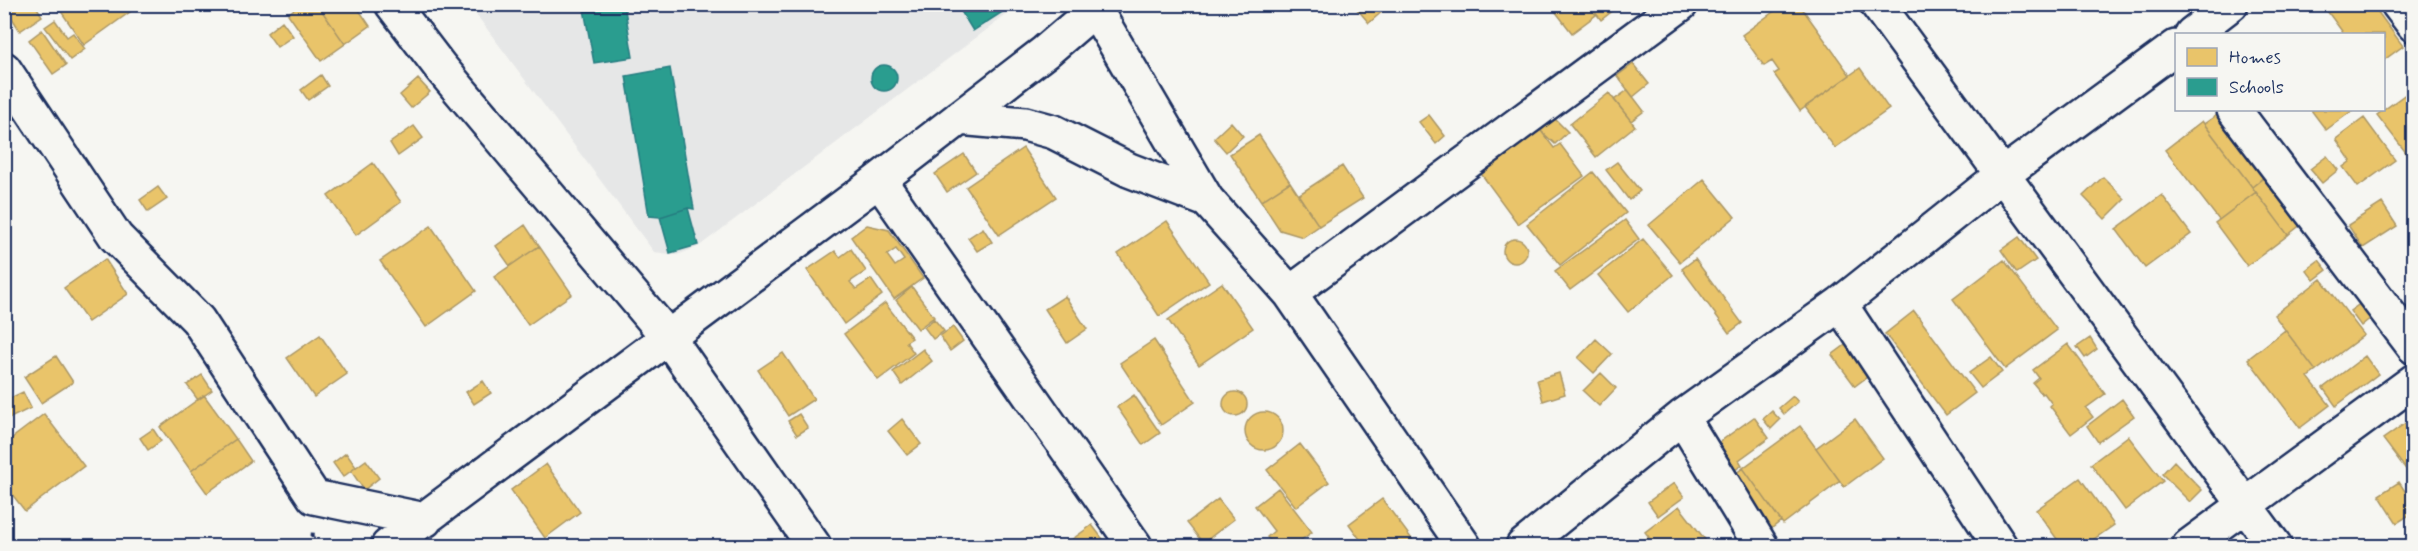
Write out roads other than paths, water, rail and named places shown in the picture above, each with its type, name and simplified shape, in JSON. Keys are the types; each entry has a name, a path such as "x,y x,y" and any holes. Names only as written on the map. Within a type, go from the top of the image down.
{"street":[{"path":"392,4 441,68 668,337 814,546"},
{"path":"1290,293 1681,4"},
{"path":"1877,4 2275,546"},
{"path":"2193,33 2232,4"},
{"path":"2398,4 2414,26"},
{"path":"388,546 879,180 1045,52 1096,6 1207,200 1290,293 1464,546"},
{"path":"1523,546 1682,417 1840,304 2002,175 2175,47"},
{"path":"4,69 116,237 198,321 314,497 424,520"},
{"path":"2235,111 2414,347"},
{"path":"959,118 1025,124 1054,132 1129,170 1207,200"},
{"path":"879,180 1136,546"},
{"path":"1840,304 2000,546"},
{"path":"2189,546 2414,381"},
{"path":"1682,417 1761,546"}]}
